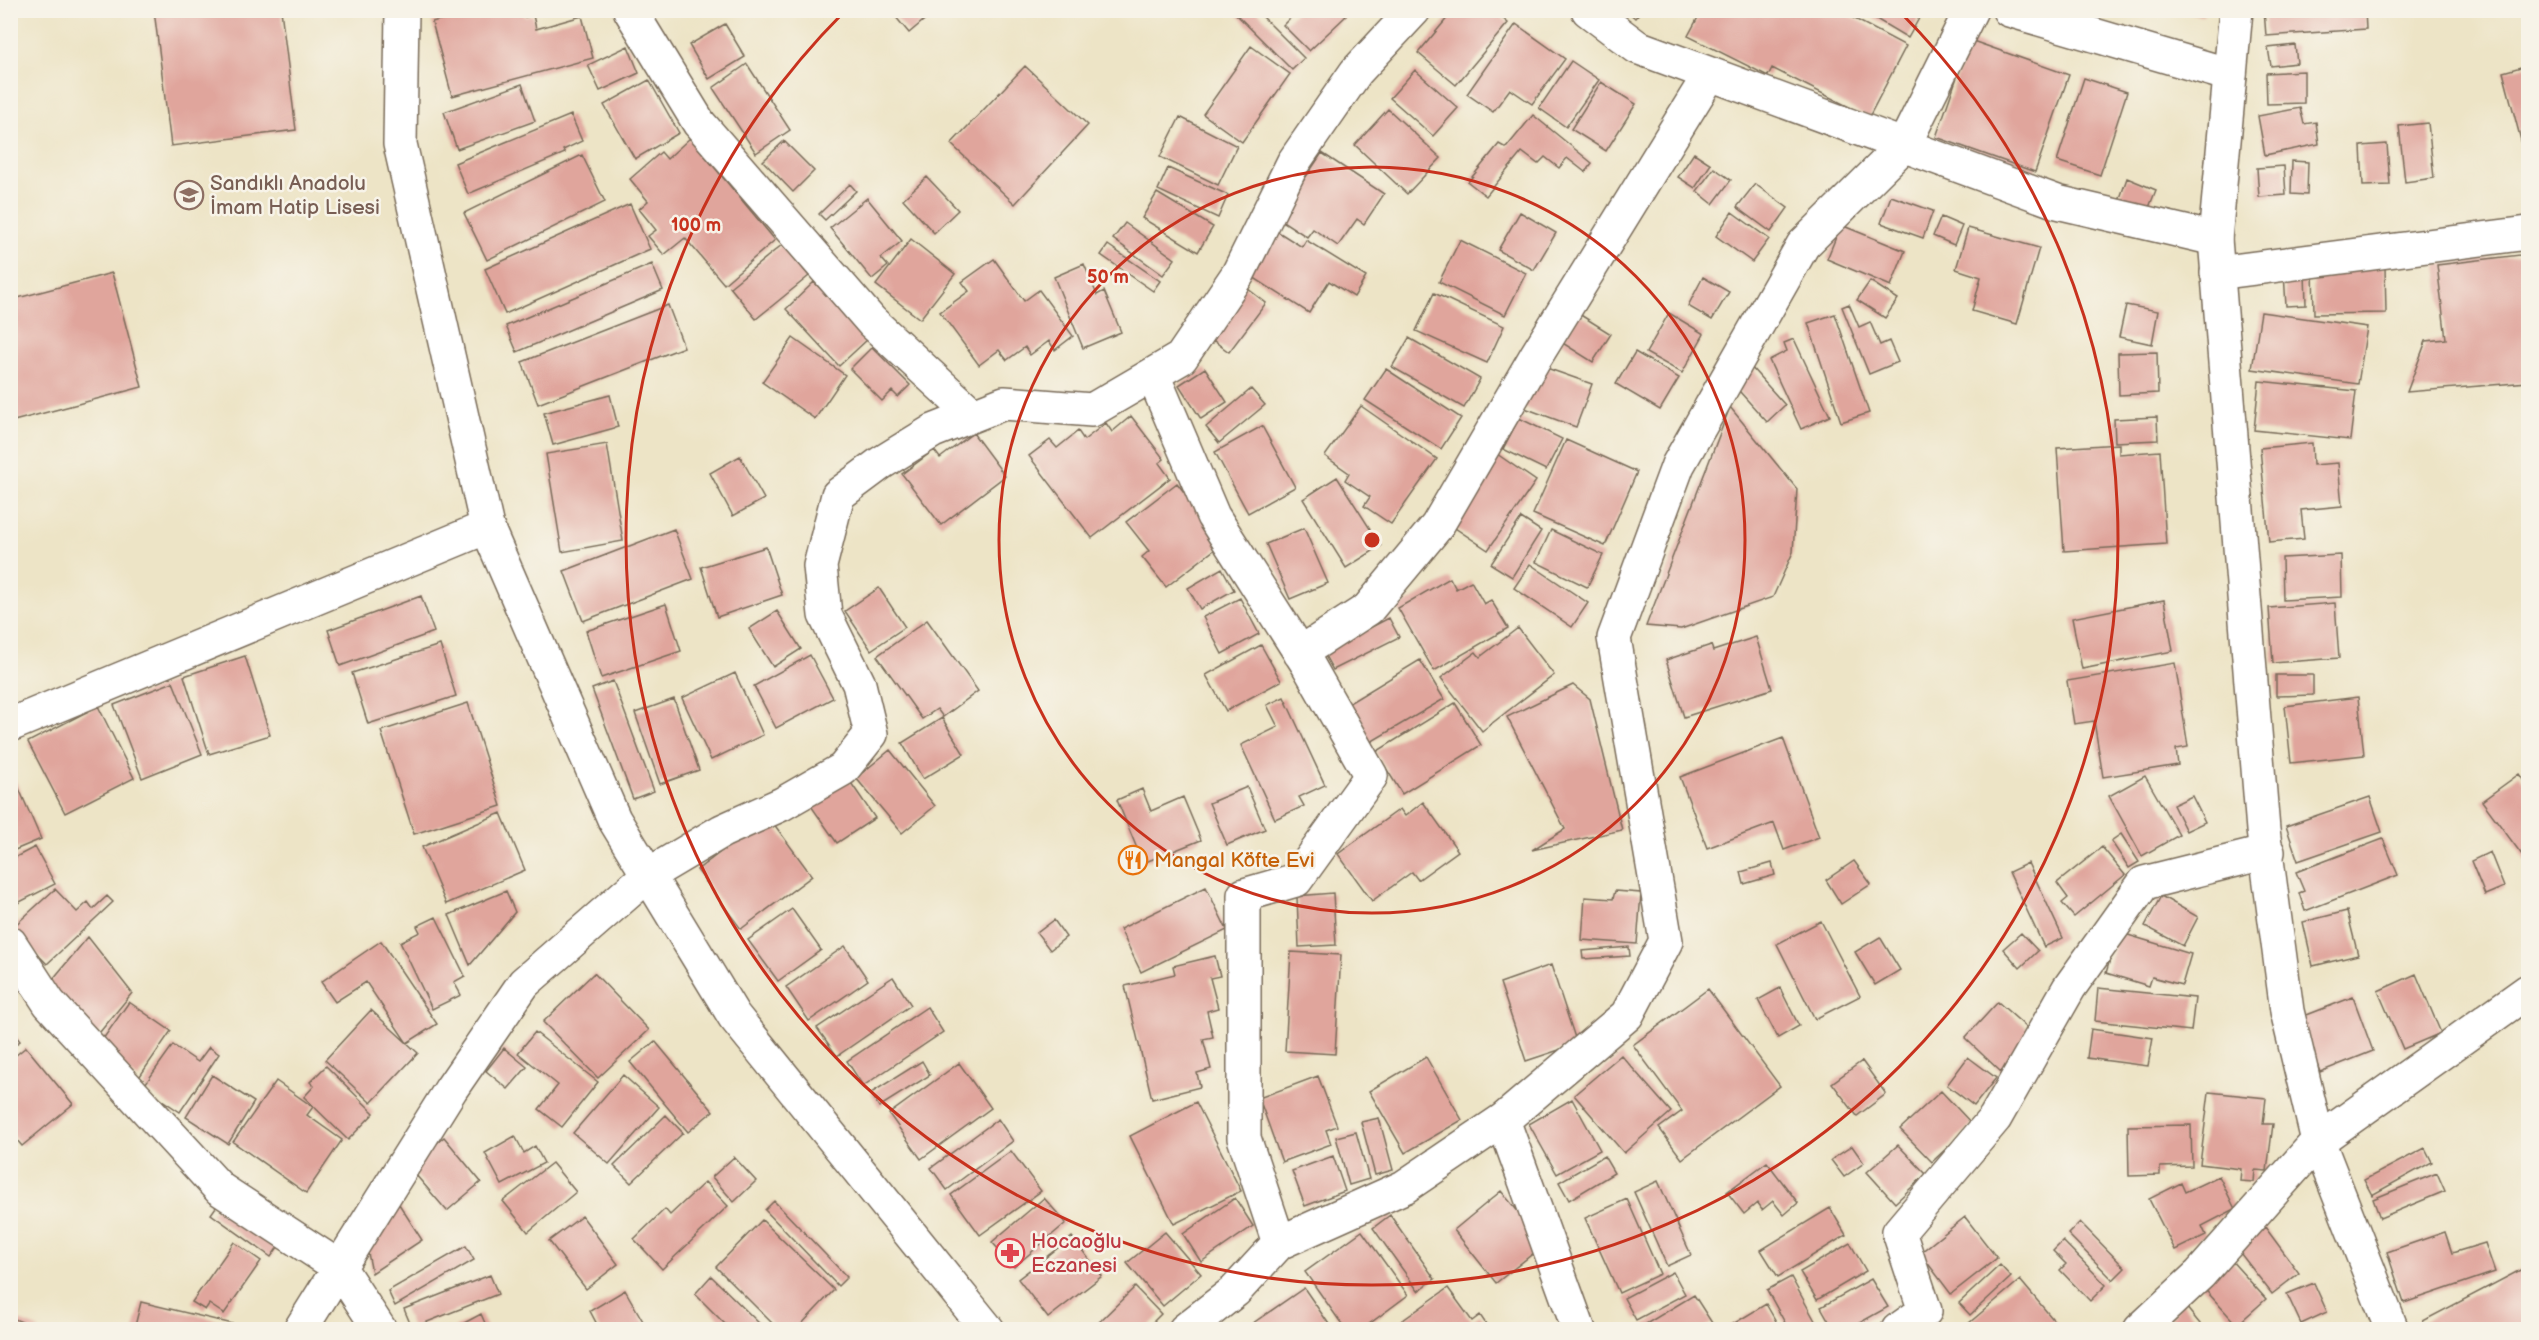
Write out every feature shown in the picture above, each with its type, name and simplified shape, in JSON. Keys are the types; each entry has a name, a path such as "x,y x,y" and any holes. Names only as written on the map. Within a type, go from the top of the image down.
{"street":[{"path":"402,10 400,144 487,527 614,819 734,1016 988,1329"},
{"path":"630,10 699,123 872,322 973,415"},
{"path":"300,1329 451,1089 524,983 648,875 722,831 782,804 843,769 871,734 859,684 825,615 820,566 838,495 881,463 933,431 973,415 1004,404 1092,410 1181,358 1238,274 1293,163 1356,72 1414,10"},
{"path":"1588,10 1637,47 1710,74 2057,201 2215,240"},
{"path":"1185,1329 1235,1291 1279,1243 1404,1187 1503,1120 1627,1015 1666,941 1614,638 1678,465 1803,245 1904,145 1971,10"},
{"path":"2008,10 2230,75"},
{"path":"2236,10 2215,240 2263,830 2268,852 2287,1011 2318,1141 2392,1329"},
{"path":"1300,653 1368,609 1437,526 1536,356 1710,74"},
{"path":"2217,273 2529,233"},
{"path":"1153,375 1213,516 1300,653 1371,776 1296,880 1244,895 1244,1138 1279,1243"},
{"path":"10,725 487,527"},
{"path":"1898,1329 1934,1320 1899,1232 1995,1118 2069,988 2144,883 2268,852"},
{"path":"10,943 49,1003 220,1189 339,1267 380,1329"},
{"path":"2140,1329 2200,1274 2318,1141 2529,991"},
{"path":"1503,1120 1579,1329"}],"building":[{"path":"154,10 281,10 296,130 171,146"},
{"path":"475,10 523,10 525,17 533,15 536,29 582,16 593,58 452,96 432,22"},
{"path":"890,10 936,10 909,33"},
{"path":"1235,10 1256,10 1304,58 1292,70 1234,12"},
{"path":"1298,10 1341,10 1346,16 1309,51 1283,25"},
{"path":"1454,10 1493,10 1508,23 1456,85 1418,53"},
{"path":"1626,10 1642,10 1635,18"},
{"path":"1702,10 1838,10 1906,46 1869,117 1772,68 1768,76 1688,36"},
{"path":"1861,10 1918,10 1922,13 1908,38"},
{"path":"2178,10 2204,10 2203,16"},
{"path":"2264,10 2365,10 2366,29 2266,36"},
{"path":"725,24 745,57 709,79 689,45"},
{"path":"1516,24 1565,59 1532,104 1510,89 1493,112 1467,94"},
{"path":"1970,40 2069,75 2035,172 1936,137"},
{"path":"2295,45 2297,63 2271,66 2268,48"},
{"path":"628,46 639,73 600,91 588,65"},
{"path":"1251,46 1290,74 1242,142 1203,114"},
{"path":"1571,61 1599,80 1566,127 1539,108"},
{"path":"747,64 790,130 756,153 713,88"},
{"path":"2528,65 2528,167 2503,72"},
{"path":"1025,66 1088,125 1015,204 951,144"},
{"path":"1415,70 1458,108 1433,136 1390,98"},
{"path":"2304,71 2304,103 2267,104 2266,73"},
{"path":"2084,78 2127,92 2100,175 2057,161"},
{"path":"649,80 679,133 635,159 604,105"},
{"path":"1601,82 1636,104 1606,151 1571,129"},
{"path":"522,84 535,121 457,149 444,112"},
{"path":"2300,108 2304,124 2316,122 2319,144 2265,155 2258,116"},
{"path":"1388,109 1441,158 1407,194 1355,145"},
{"path":"571,115 582,141 563,150 565,153 468,194 455,163"},
{"path":"1533,115 1592,163 1585,172 1567,158 1559,168 1545,157 1538,164 1522,152 1486,196 1468,182 1499,144 1506,148"},
{"path":"1180,117 1237,146 1218,185 1160,157"},
{"path":"2428,123 2434,178 2405,182 2399,126"},
{"path":"690,138 775,240 724,284 685,238 664,255 648,236 656,230 639,209 648,201 630,179 661,152 667,159"},
{"path":"784,141 814,171 793,192 763,161"},
{"path":"2387,144 2390,185 2363,186 2361,146"},
{"path":"1322,153 1384,194 1364,224 1357,219 1338,246 1313,229 1307,237 1278,218"},
{"path":"1694,153 1711,164 1695,188 1678,177"},
{"path":"582,155 605,202 487,260 464,213"},
{"path":"2292,161 2308,162 2307,195 2291,194"},
{"path":"2284,166 2286,195 2259,197 2257,168"},
{"path":"1168,168 1228,195 1218,218 1158,190"},
{"path":"1714,168 1731,180 1713,204 1697,191"},
{"path":"927,177 958,210 934,233 903,199"},
{"path":"2127,178 2156,190 2146,215 2118,204"},
{"path":"850,184 856,191 825,220 819,214"},
{"path":"1755,184 1788,208 1771,232 1737,207"},
{"path":"1157,193 1213,227 1198,252 1142,218"},
{"path":"1891,196 1933,211 1923,238 1881,223"},
{"path":"867,198 902,241 881,258 888,266 872,279 830,228"},
{"path":"630,204 650,249 505,314 485,269"},
{"path":"1520,212 1556,233 1534,270 1498,250"},
{"path":"1732,212 1769,239 1752,262 1716,236"},
{"path":"1941,217 1962,226 1954,245 1933,236"},
{"path":"1125,223 1175,259 1163,275 1113,239"},
{"path":"1841,225 1905,251 1891,286 1827,259"},
{"path":"1272,228 1302,247 1306,240 1366,277 1354,297 1329,281 1309,313 1245,272"},
{"path":"1968,228 2039,248 2017,324 1972,311 1981,277 1956,269"},
{"path":"911,239 955,274 920,319 876,285"},
{"path":"1460,240 1526,273 1505,315 1439,282"},
{"path":"783,244 809,276 756,319 730,287"},
{"path":"1108,245 1160,281 1153,291 1101,255"},
{"path":"2528,254 2528,382 2407,392 2426,341 2446,339 2437,265"},
{"path":"994,259 1024,301 1039,290 1073,336 1055,350 1049,341 1030,355 1025,347 1007,360 999,350 979,365 940,312 969,291 962,282"},
{"path":"652,264 663,290 517,352 506,326"},
{"path":"1084,264 1097,295 1104,291 1121,332 1083,348 1054,277"},
{"path":"2385,267 2386,313 2314,314 2313,268"},
{"path":"2305,272 2306,305 2286,306 2284,273"},
{"path":"112,273 142,387 10,422 10,300"},
{"path":"1703,277 1729,292 1712,320 1688,306"},
{"path":"1870,281 1898,299 1885,318 1857,300"},
{"path":"814,282 868,339 839,366 786,309"},
{"path":"1243,285 1266,303 1229,352 1206,335"},
{"path":"1434,293 1504,326 1487,363 1416,331"},
{"path":"1849,304 1859,327 1870,322 1880,345 1889,341 1898,362 1869,374 1842,307"},
{"path":"668,305 684,347 538,404 522,362"},
{"path":"2126,305 2158,311 2152,344 2119,337"},
{"path":"2261,312 2367,327 2358,384 2252,369"},
{"path":"1669,313 1704,334 1682,373 1646,353"},
{"path":"1579,314 1611,334 1593,362 1561,342"},
{"path":"1835,314 1869,413 1841,422 1808,323"},
{"path":"793,338 845,375 815,419 762,382"},
{"path":"1409,338 1480,379 1464,408 1392,367"},
{"path":"1794,339 1830,416 1801,429 1769,360 1787,351 1784,343"},
{"path":"872,347 910,385 898,397 892,391 882,401 850,369"},
{"path":"1635,352 1679,378 1660,410 1616,384"},
{"path":"2157,352 2158,393 2119,395 2118,353"},
{"path":"1538,365 1592,384 1576,427 1522,407"},
{"path":"1750,366 1785,405 1767,422 1731,382"},
{"path":"1205,368 1227,402 1201,419 1179,385"},
{"path":"1386,369 1461,418 1441,449 1365,400"},
{"path":"2259,381 2356,391 2350,440 2254,430"},
{"path":"1251,389 1265,405 1219,443 1206,427"},
{"path":"610,395 618,427 553,445 544,413"},
{"path":"1361,406 1437,459 1391,524 1364,506 1370,497 1345,480 1349,473 1325,456"},
{"path":"1730,407 1797,489 1793,552 1773,597 1681,629 1646,626"},
{"path":"1131,416 1164,459 1159,463 1170,478 1092,538 1029,456 1050,440 1057,448 1078,431 1084,440 1106,423 1112,432"},
{"path":"2157,417 2158,440 2115,442 2114,419"},
{"path":"1519,418 1562,439 1546,470 1503,449"},
{"path":"1262,426 1295,487 1248,513 1215,452"},
{"path":"973,433 1005,476 941,525 902,474 934,450 940,458"},
{"path":"1566,440 1637,472 1605,546 1533,514"},
{"path":"2312,443 2313,465 2338,463 2342,506 2301,510 2304,539 2269,542 2260,448"},
{"path":"607,444 623,541 562,552 546,454"},
{"path":"2119,444 2119,454 2160,451 2166,544 2064,551 2057,448"},
{"path":"1497,454 1536,481 1488,550 1449,524"},
{"path":"740,456 764,499 733,516 710,473"},
{"path":"1337,477 1381,546 1346,568 1303,499"},
{"path":"1177,483 1223,543 1166,587 1142,557 1149,551 1126,522"},
{"path":"1521,518 1541,531 1512,577 1491,564"},
{"path":"1304,528 1328,583 1290,599 1266,544"},
{"path":"674,529 693,579 583,621 564,571"},
{"path":"1551,530 1603,555 1587,587 1536,562"},
{"path":"766,547 782,595 717,617 701,567"},
{"path":"2341,555 2342,597 2283,600 2282,558"},
{"path":"1530,564 1588,603 1572,627 1514,588"},
{"path":"1222,568 1234,590 1200,609 1188,588"},
{"path":"1450,578 1456,589 1471,581 1484,604 1491,600 1508,628 1434,671 1398,608"},
{"path":"879,588 905,627 871,650 845,611"},
{"path":"421,596 434,632 340,666 328,630"},
{"path":"1240,598 1259,634 1222,654 1203,617"},
{"path":"2164,600 2173,651 2082,669 2072,618"},
{"path":"2335,603 2339,658 2273,663 2269,608"},
{"path":"666,604 681,651 601,678 586,631"},
{"path":"777,611 801,649 773,667 749,629"},
{"path":"1389,618 1399,637 1333,670 1323,652"},
{"path":"927,620 978,691 943,717 937,709 922,719 877,656"},
{"path":"1518,628 1554,675 1482,731 1441,678 1476,652 1480,657"},
{"path":"1756,637 1772,689 1684,717 1666,660 1711,645 1713,651"},
{"path":"440,645 456,696 368,724 352,673"},
{"path":"1261,645 1281,681 1226,711 1206,675"},
{"path":"810,655 833,698 776,728 754,686"},
{"path":"245,656 270,735 209,754 184,676"},
{"path":"1420,660 1444,699 1369,743 1346,705"},
{"path":"2175,663 2188,747 2176,749 2178,765 2103,777 2094,721 2074,724 2067,681"},
{"path":"735,673 763,735 711,760 682,698"},
{"path":"2276,675 2313,675 2313,695 2276,696"},
{"path":"613,681 654,791 633,799 592,689"},
{"path":"173,682 202,754 142,778 114,705"},
{"path":"1573,685 1590,699 1622,830 1532,850 1565,829 1507,717"},
{"path":"1284,697 1325,785 1299,797 1304,806 1275,819 1241,745 1278,727 1267,705"},
{"path":"2358,697 2364,755 2291,763 2285,706"},
{"path":"674,699 699,770 660,784 635,713"},
{"path":"468,703 501,806 414,834 381,731"},
{"path":"1455,703 1481,745 1402,794 1376,752"},
{"path":"98,706 134,778 65,813 28,742"},
{"path":"942,718 964,754 923,779 902,743"},
{"path":"1783,738 1819,837 1784,850 1774,823 1707,848 1680,777"},
{"path":"890,750 935,806 902,833 856,778"},
{"path":"10,768 41,839 10,852"},
{"path":"2519,774 2528,787 2528,863 2482,801"},
{"path":"2145,776 2179,835 2142,856 2109,796"},
{"path":"847,777 875,818 837,843 809,803"},
{"path":"1247,787 1265,829 1227,845 1209,803"},
{"path":"1142,789 1151,811 1183,797 1201,840 1143,863 1117,800"},
{"path":"2192,796 2205,822 2186,831 2173,805"},
{"path":"2370,797 2382,832 2298,861 2286,826"},
{"path":"1423,802 1458,851 1418,880 1412,872 1372,901 1338,854 1400,809 1405,816"},
{"path":"501,813 525,870 446,904 422,847"},
{"path":"768,816 812,876 741,929 697,870"},
{"path":"2121,834 2139,862 2129,868 2111,841"},
{"path":"2383,839 2398,875 2305,911 2299,893 2304,891 2296,872"},
{"path":"35,847 55,884 10,907 10,860"},
{"path":"2102,847 2125,875 2074,917 2062,903 2068,898 2057,883"},
{"path":"2490,852 2504,887 2485,895 2471,861"},
{"path":"1854,861 1871,884 1841,904 1826,880"},
{"path":"1772,863 1775,875 1744,884 1741,872"},
{"path":"2028,863 2063,938 2044,947 2009,872"},
{"path":"1206,887 1227,930 1141,972 1120,929"},
{"path":"55,889 77,912 88,902 93,909 107,896 113,902 47,964 12,928"},
{"path":"506,891 515,912 470,965 449,915"},
{"path":"1615,891 1641,893 1637,944 1582,940 1585,897 1613,899"},
{"path":"1333,893 1336,945 1299,947 1297,896"},
{"path":"2161,896 2198,917 2183,946 2145,926"},
{"path":"792,909 821,950 778,981 748,940"},
{"path":"2347,911 2358,955 2313,966 2303,922"},
{"path":"436,917 465,976 454,982 461,995 432,1009 400,942 420,932 417,926"},
{"path":"1054,920 1066,937 1050,950 1037,933"},
{"path":"1821,921 1860,996 1815,1019 1777,944"},
{"path":"2118,932 2191,954 2182,985 2152,977 2149,986 2106,973"},
{"path":"2021,933 2038,951 2020,968 2003,949"},
{"path":"88,937 132,993 95,1038 48,985"},
{"path":"1880,937 1900,970 1875,985 1855,952"},
{"path":"381,941 437,1024 407,1043 366,982 335,1002 321,982"},
{"path":"845,946 868,980 809,1021 786,987"},
{"path":"1629,947 1630,956 1583,959 1582,951"},
{"path":"1291,952 1341,955 1335,1054 1285,1051"},
{"path":"1215,956 1220,976 1210,978 1218,1008 1207,1011 1213,1037 1203,1039 1211,1069 1197,1073 1200,1087 1152,1099 1125,986 1175,974 1173,966"},
{"path":"1551,965 1577,1044 1526,1061 1500,983"},
{"path":"594,973 649,1030 598,1078 543,1022"},
{"path":"2416,974 2441,1033 2403,1049 2378,991"},
{"path":"893,977 911,1005 837,1056 817,1028"},
{"path":"1780,988 1799,1026 1778,1038 1758,1000"},
{"path":"2098,988 2195,998 2191,1031 2095,1021"},
{"path":"1708,989 1780,1086 1682,1159 1659,1128 1682,1111 1633,1045"},
{"path":"2353,997 2373,1051 2320,1072 2299,1018"},
{"path":"129,1002 171,1031 138,1079 96,1049"},
{"path":"1998,1002 2035,1035 2001,1072 1965,1038"},
{"path":"927,1007 943,1032 863,1086 847,1061"},
{"path":"371,1010 418,1053 371,1103 325,1060"},
{"path":"10,1029 20,1041 10,1048"},
{"path":"2091,1029 2153,1038 2148,1066 2087,1058"},
{"path":"535,1032 598,1082 562,1127 539,1109 558,1085 518,1053"},
{"path":"655,1041 713,1111 688,1132 630,1062"},
{"path":"173,1045 198,1062 209,1047 219,1054 180,1112 143,1087"},
{"path":"26,1047 73,1104 22,1146 10,1132 10,1060"},
{"path":"504,1048 527,1067 508,1089 486,1071"},
{"path":"1621,1055 1671,1112 1624,1153 1574,1095"},
{"path":"1426,1057 1462,1120 1405,1153 1369,1091"},
{"path":"1968,1057 1996,1078 1974,1106 1947,1085"},
{"path":"922,1061 930,1075 879,1107 871,1093"},
{"path":"1862,1061 1886,1094 1857,1116 1832,1083"},
{"path":"959,1063 991,1108 921,1159 889,1114"},
{"path":"326,1066 374,1113 348,1140 304,1097 314,1086 310,1082"},
{"path":"212,1075 254,1102 228,1144 186,1117"},
{"path":"623,1075 659,1107 609,1164 573,1133"},
{"path":"1318,1076 1337,1126 1326,1130 1331,1144 1282,1162 1259,1098"},
{"path":"276,1081 313,1107 307,1115 342,1140 306,1193 233,1142"},
{"path":"1941,1091 1972,1124 1932,1162 1900,1129"},
{"path":"2209,1092 2266,1098 2263,1124 2273,1124 2267,1171 2255,1170 2254,1182 2240,1181 2241,1169 2200,1164"},
{"path":"1572,1099 1600,1150 1557,1174 1529,1124"},
{"path":"1196,1102 1241,1191 1174,1224 1130,1136"},
{"path":"666,1115 683,1133 631,1183 614,1166"},
{"path":"1379,1118 1393,1170 1375,1175 1361,1122"},
{"path":"998,1119 1013,1141 947,1190 931,1168"},
{"path":"2191,1125 2192,1166 2160,1167 2160,1175 2129,1176 2128,1126"},
{"path":"1356,1132 1369,1179 1349,1185 1336,1137"},
{"path":"515,1136 524,1153 535,1146 544,1163 502,1185 485,1153"},
{"path":"444,1137 481,1182 447,1211 409,1167"},
{"path":"1898,1145 1926,1174 1895,1203 1867,1172"},
{"path":"1852,1146 1864,1163 1844,1177 1831,1160"},
{"path":"2425,1148 2432,1162 2372,1195 2364,1180"},
{"path":"1011,1151 1041,1191 980,1235 951,1195"},
{"path":"1333,1156 1345,1191 1305,1206 1292,1171"},
{"path":"1604,1156 1614,1173 1569,1200 1559,1182"},
{"path":"734,1157 756,1181 734,1202 712,1177"},
{"path":"1767,1162 1798,1203 1784,1215 1773,1201 1762,1210 1757,1203 1744,1214 1727,1192"},
{"path":"552,1163 576,1192 528,1232 503,1201"},
{"path":"2437,1173 2445,1191 2380,1218 2373,1199"},
{"path":"2219,1176 2235,1209 2202,1226 2206,1235 2175,1250 2149,1199 2181,1183 2185,1192"},
{"path":"1658,1181 1691,1255 1667,1266 1634,1192"},
{"path":"705,1182 728,1206 662,1269 634,1239 665,1209 670,1215"},
{"path":"1501,1191 1545,1244 1496,1283 1454,1230"},
{"path":"223,1197 283,1240 271,1257 211,1214"},
{"path":"1044,1198 1066,1223 1014,1267 992,1242"},
{"path":"1235,1198 1253,1226 1201,1262 1183,1234"},
{"path":"1627,1199 1660,1274 1619,1293 1585,1218"},
{"path":"774,1201 847,1277 838,1286 765,1210"},
{"path":"399,1204 422,1240 372,1273 365,1238"},
{"path":"1830,1208 1846,1235 1778,1277 1761,1250"},
{"path":"1390,1215 1435,1279 1418,1291 1373,1228"},
{"path":"582,1216 618,1264 586,1289 549,1241"},
{"path":"1965,1217 1997,1258 1951,1294 1920,1253"},
{"path":"762,1220 834,1290 796,1330 779,1330 716,1267"},
{"path":"2080,1222 2125,1268 2113,1280 2068,1234"},
{"path":"2265,1227 2299,1273 2272,1294 2237,1249"},
{"path":"1362,1231 1408,1295 1361,1330 1346,1330 1305,1272"},
{"path":"1165,1232 1201,1274 1163,1306 1127,1263"},
{"path":"2445,1232 2452,1253 2485,1243 2495,1272 2404,1303 2387,1252"},
{"path":"1072,1237 1102,1276 1048,1318 1018,1279"},
{"path":"2063,1241 2106,1285 2090,1301 2060,1270 2066,1264 2053,1251"},
{"path":"234,1242 261,1261 224,1314 209,1304 205,1310 192,1302"},
{"path":"1850,1243 1866,1271 1817,1300 1800,1272"},
{"path":"466,1246 474,1260 395,1306 388,1291"},
{"path":"2229,1258 2266,1299 2237,1325 2200,1284"},
{"path":"2000,1265 2011,1277 1970,1315 1959,1303"},
{"path":"2528,1266 2528,1324 2518,1330 2428,1330 2423,1321"},
{"path":"1673,1272 1685,1294 1636,1320 1624,1298"},
{"path":"490,1275 498,1294 412,1328 404,1309"},
{"path":"711,1276 766,1330 731,1330 695,1294"},
{"path":"1791,1277 1820,1330 1789,1330 1767,1290"},
{"path":"1871,1279 1888,1307 1847,1330 1834,1330 1821,1307"},
{"path":"2020,1280 2062,1330 1975,1330 1969,1323"},
{"path":"2314,1283 2327,1312 2301,1324 2287,1294"},
{"path":"1135,1287 1161,1314 1145,1330 1097,1330 1094,1327"},
{"path":"1304,1288 1333,1330 1243,1330"},
{"path":"1448,1288 1472,1321 1480,1315 1490,1330 1389,1330"},
{"path":"625,1290 648,1330 600,1330 590,1311"},
{"path":"1694,1295 1712,1323 1701,1330 1636,1330"},
{"path":"2181,1301 2205,1330 2164,1330"},
{"path":"141,1302 233,1324 231,1330 134,1330"},
{"path":"1766,1304 1781,1330 1723,1330"},
{"path":"481,1314 488,1330 451,1330"},
{"path":"12,1318 39,1329 39,1330 10,1330"}],"place":[{"name":"Sandıklı Anadolu İmam Hatip Lisesi","path":"189,195"},
{"name":"Mangal Köfte Evi","path":"1133,860"},
{"name":"Hocaoğlu Eczanesi","path":"1010,1253"}]}
